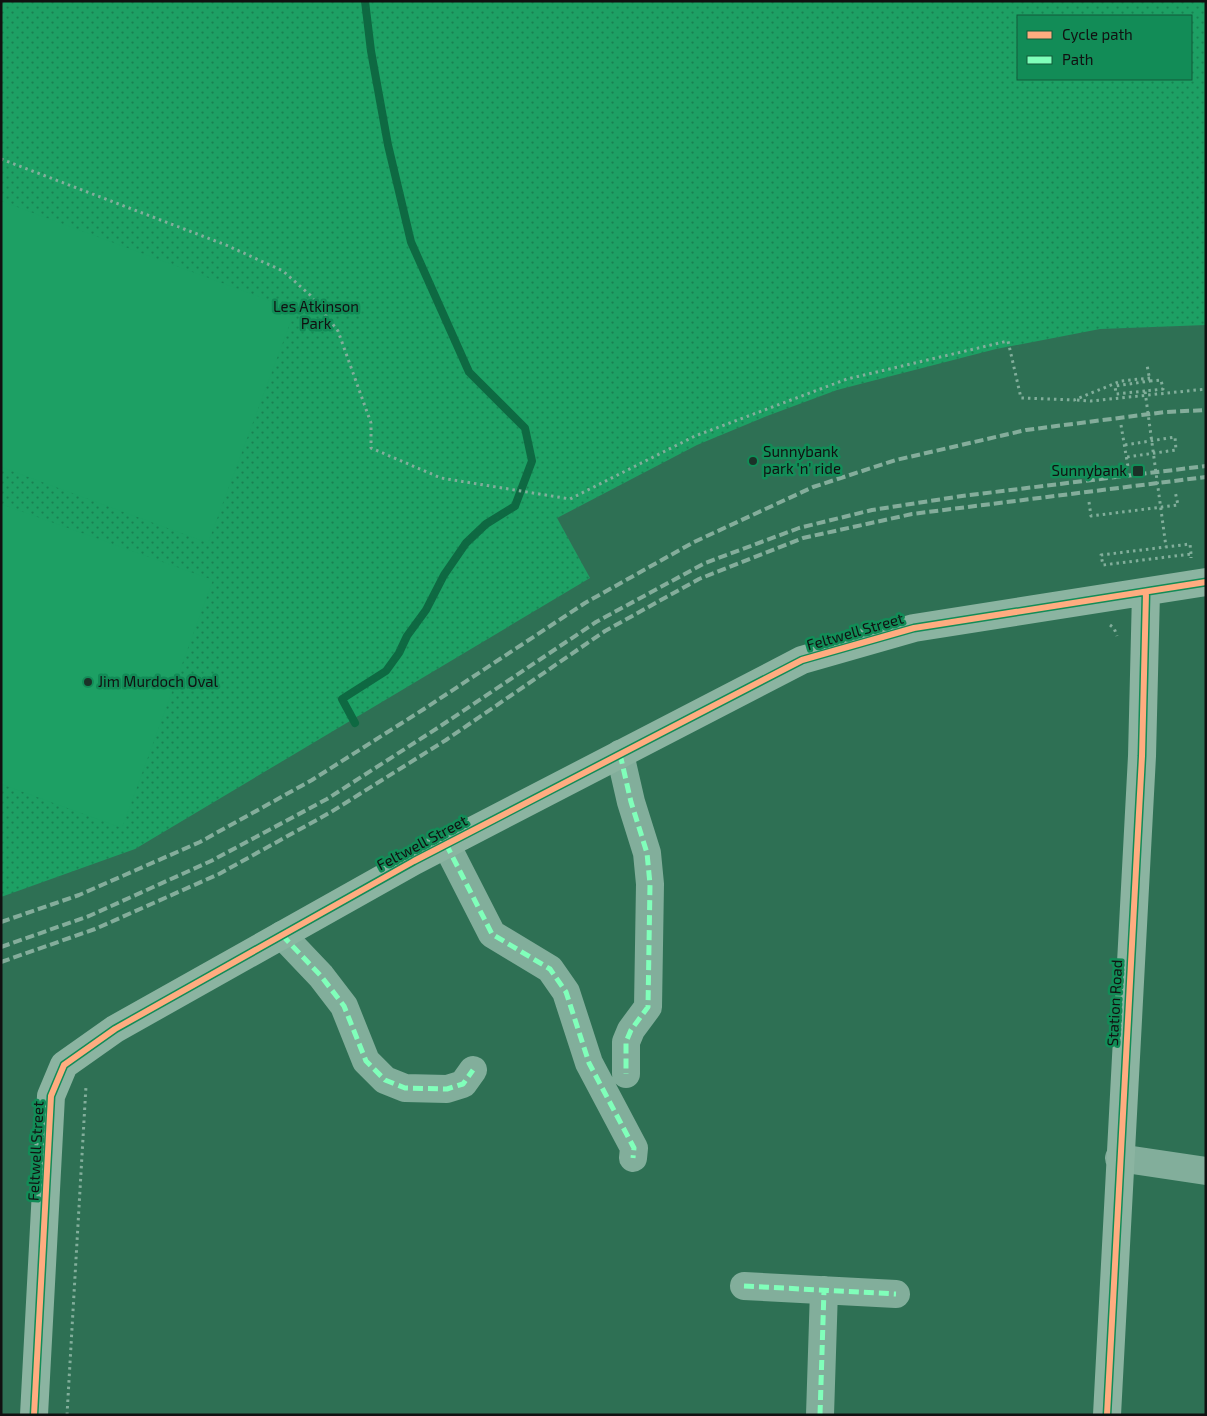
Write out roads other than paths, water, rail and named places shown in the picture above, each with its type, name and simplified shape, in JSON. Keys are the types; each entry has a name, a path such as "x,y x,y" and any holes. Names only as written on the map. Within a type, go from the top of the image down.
{"street":[{"name":"Feltwell Street","path":"34,1415 51,1096 64,1066 115,1029 446,844 802,660 914,628 1206,582"},
{"name":"Station Road","path":"1107,1415 1119,1158 1142,756 1146,592"},
{"path":"620,754 631,802 647,853 650,884 648,1007 626,1042 626,1074"},
{"path":"446,844 492,934 550,969 566,992 589,1063 634,1148 633,1158"},
{"path":"282,935 321,976 344,1006 366,1061 385,1080 405,1088 447,1089 463,1084 472,1070"},
{"path":"1119,1158 1206,1171"},
{"path":"744,1286 896,1294"},
{"path":"820,1415 824,1290"}],"waterway":[{"path":"355,723 342,699 386,671 399,653 407,636 426,610 444,575 466,543 486,524 515,506 532,461 525,428 469,372 411,242 388,145 371,51 365,1"}],"railway":[{"path":"1,922 79,895 200,842 312,780 585,603 694,542 813,487 896,460 1026,430 1165,412 1206,410"},
{"path":"1,947 89,916 211,861 327,799 596,622 705,563 799,528 872,510 962,496 1206,466"},
{"path":"1,962 95,929 219,874 331,812 446,740 605,631 699,579 803,538 912,514 1206,477"}],"place":[{"name":"Sunnybank park 'n' ride","path":"753,461"},
{"name":"Sunnybank","path":"1138,471"},
{"name":"Jim Murdoch Oval","path":"88,682"}],"park label":[{"name":"Les Atkinson Park","path":"316,316"}]}
